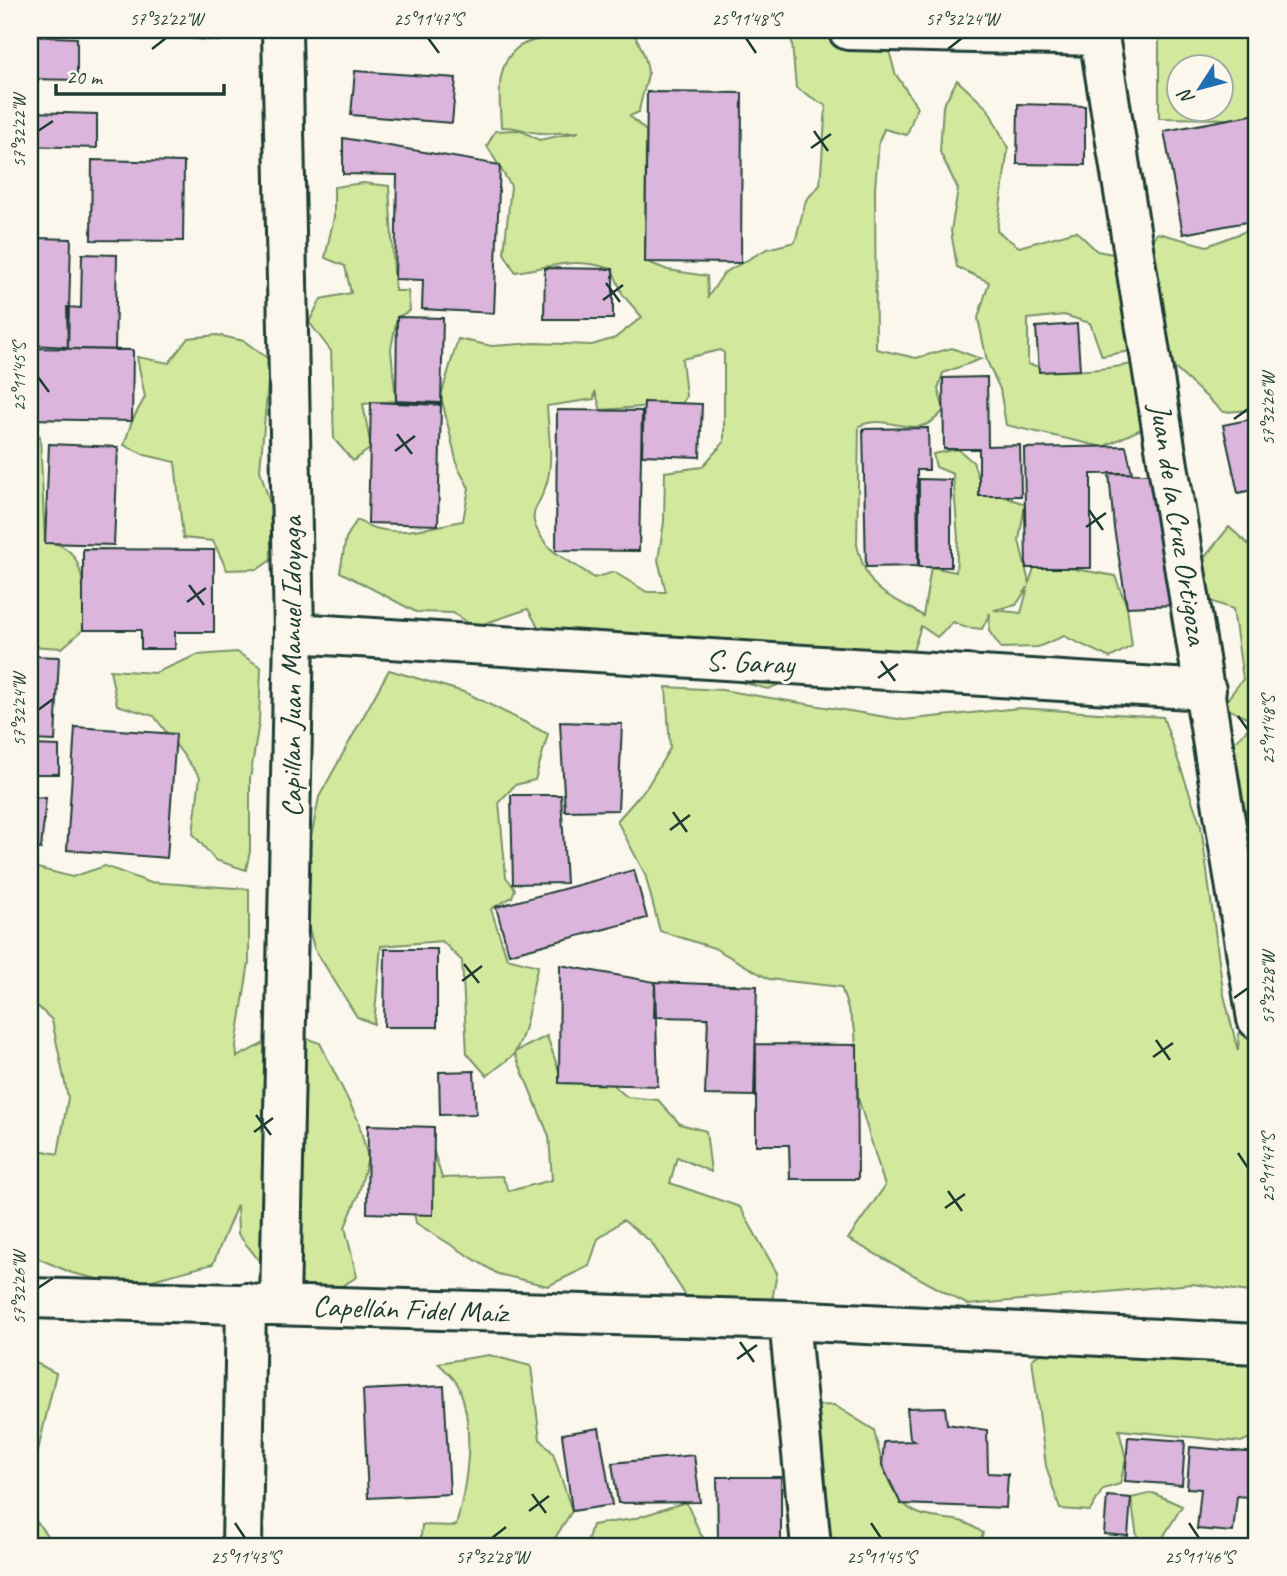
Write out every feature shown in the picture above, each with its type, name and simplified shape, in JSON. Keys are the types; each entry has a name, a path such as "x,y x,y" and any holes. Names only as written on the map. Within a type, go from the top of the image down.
{"street":[{"name":"Capillan Juan Manuel Idoyaga","path":"242,1546 263,1304 294,634 282,30"},
{"path":"848,30 1098,33"},
{"name":"Juan de la Cruz Ortigoza","path":"1098,33 1257,1019"},
{"name":"S. Garay","path":"294,634 1206,690"},
{"name":"Capellán Fidel Maíz","path":"30,1298 789,1320 1257,1344"},
{"path":"789,1320 811,1546"}],"green space":[{"path":"632,30 635,35 648,73 639,112 630,116 646,131 645,261 668,270 707,276 708,297 724,273 767,249 795,242 806,200 820,185 826,106 796,88 791,32 884,31 895,73 917,107 907,135 884,129 879,141 875,188 876,349 916,358 952,348 981,359 943,373 938,389 944,410 923,426 871,422 859,426 857,545 862,562 867,574 880,590 923,616 931,567 956,572 958,539 953,474 936,467 933,454 958,449 973,462 980,482 1002,496 1025,504 1019,540 1029,583 1034,568 1069,568 1115,576 1127,607 1132,646 1110,658 1064,636 1038,647 1001,648 989,631 990,613 982,629 964,627 953,622 937,637 921,626 911,657 843,673 828,688 795,678 768,689 677,666 643,677 632,661 543,636 528,609 474,627 453,613 416,612 340,572 346,538 357,520 382,530 395,531 463,521 469,488 458,468 441,396 458,339 492,346 535,343 592,345 615,338 642,317 623,295 612,269 574,263 515,272 504,253 511,186 487,146 495,131 520,130 539,140 579,132 540,133 501,127 502,74 510,55 517,48 564,32","holes":["720,350 724,353 724,442 702,467 665,472 664,522 658,560 666,592 647,592 614,572 594,578 553,551 540,535 534,518 548,478 550,451 547,406 594,399 595,391 601,410 682,404 686,396 682,359","1028,587 1021,613 994,610 1016,605"]},
{"path":"1159,30 1257,30 1257,114 1234,118 1234,52 1164,52 1164,118 1159,118"},
{"path":"957,80 988,109 1008,148 997,231 1019,247 1076,231 1097,251 1124,256 1148,336 1130,351 1102,356 1090,323 1064,315 1028,319 1028,364 1080,370 1132,364 1147,393 1141,429 1103,447 1006,425 1000,389 987,361 978,318 989,282 957,267 951,231 958,189 940,152 943,106"},
{"path":"363,183 389,186 395,291 408,291 410,311 397,317 391,349 396,401 363,404 371,448 353,461 334,439 331,351 309,322 321,299 351,293 345,266 325,258 334,217 334,187"},
{"path":"1257,227 1257,410 1223,412 1169,363 1134,254 1158,233 1207,246"},
{"path":"217,335 244,341 270,360 260,470 284,551 258,569 227,570 213,541 183,538 175,462 145,455 124,445 132,421 145,397 137,357 169,363 188,338"},
{"path":"30,435 40,436 45,542 60,545 70,552 81,574 83,630 62,648 30,646"},
{"path":"1229,527 1257,552 1257,723 1222,706 1243,679 1233,609 1202,598 1200,563"},
{"path":"237,652 261,667 259,722 250,779 250,851 246,870 215,860 193,834 200,777 154,716 117,705 110,670 155,673 197,655"},
{"path":"389,670 467,693 548,734 535,780 515,785 499,802 506,877 515,889 512,897 491,909 507,958 538,966 524,1031 515,1052 547,1036 559,1071 598,1072 627,1097 658,1100 680,1124 706,1131 711,1172 677,1157 670,1183 740,1207 777,1273 771,1306 690,1302 651,1242 623,1220 598,1239 589,1266 548,1286 498,1274 416,1223 410,1192 434,1152 442,1178 502,1176 509,1191 552,1180 549,1136 515,1054 487,1076 467,1053 462,961 442,941 381,946 374,1024 357,1017 314,948 300,894 319,797"},
{"path":"666,687 722,690 904,720 1019,708 1163,717 1201,826 1223,991 1238,1051 1245,940 1217,758 1253,724 1257,726 1257,1103 1249,1097 1257,1131 1257,1293 1192,1284 968,1305 848,1239 885,1186 858,1098 855,1030 841,987 769,979 714,948 660,931 645,874 617,821 647,787 670,748"},
{"path":"30,866 72,877 105,866 148,882 249,889 249,962 236,1046 237,1057 286,1032 320,1043 358,1120 368,1158 358,1196 345,1227 357,1277 321,1298 269,1273 238,1234 237,1205 213,1264 129,1286 72,1273 30,1255 30,1148 58,1154 68,1098 52,1020 30,999"},
{"path":"1065,1339 1255,1354 1257,1435 1241,1442 1119,1430 1126,1459 1120,1484 1103,1489 1090,1511 1060,1509 1046,1466 1032,1359"},
{"path":"489,1355 531,1366 540,1439 553,1453 572,1511 550,1546 420,1546 422,1525 456,1526 468,1457 467,1421 458,1384 438,1363"},
{"path":"30,1360 56,1373 30,1485"},
{"path":"834,1405 874,1430 888,1480 902,1502 923,1515 959,1521 973,1527 983,1533 979,1546 833,1546 804,1474 809,1406"},
{"path":"1153,1493 1182,1506 1162,1539 1171,1546 1135,1546 1138,1543 1131,1498"},
{"path":"686,1502 701,1535 711,1546 586,1546 592,1525 633,1519"},
{"path":"30,1513 55,1546 30,1546"}],"building":[{"path":"102,30 220,30 219,41"},
{"path":"30,36 77,38 77,80 30,79"},
{"path":"355,71 456,78 452,123 351,115"},
{"path":"647,92 742,93 741,263 645,262"},
{"path":"1018,104 1085,106 1085,165 1017,164"},
{"path":"30,112 97,114 97,148 30,146"},
{"path":"1257,114 1257,220 1183,234 1164,131 1213,122 1234,122 1234,118"},
{"path":"343,138 500,165 494,313 422,309 423,280 395,279 397,175 343,174"},
{"path":"92,160 184,162 183,241 91,240"},
{"path":"37,238 71,239 68,347 33,345"},
{"path":"30,247 32,248 34,292 30,292"},
{"path":"82,254 117,255 115,350 68,349 67,307 81,308"},
{"path":"545,268 613,269 613,319 544,319"},
{"path":"32,297 31,344 30,343"},
{"path":"397,317 443,318 441,403 396,401"},
{"path":"1077,324 1080,370 1039,372 1036,327"},
{"path":"30,348 133,350 132,421 30,419"},
{"path":"987,377 988,446 1020,445 1021,496 979,496 979,449 944,449 943,378"},
{"path":"371,402 441,405 438,525 368,523"},
{"path":"644,402 702,404 700,457 642,455"},
{"path":"557,410 642,411 639,551 556,550"},
{"path":"1257,418 1257,489 1238,493 1223,425"},
{"path":"928,428 929,470 917,470 918,566 866,567 863,429"},
{"path":"49,444 118,447 114,545 45,543"},
{"path":"1126,446 1132,473 1091,474 1091,568 1026,568 1024,448"},
{"path":"1109,473 1154,474 1175,605 1127,607 1114,528"},
{"path":"919,479 951,480 951,567 919,567"},
{"path":"83,549 214,550 214,632 175,632 175,649 141,649 141,630 83,630"},
{"path":"30,656 59,657 55,741 30,740"},
{"path":"560,722 622,724 618,810 565,811"},
{"path":"75,727 176,734 167,858 67,850"},
{"path":"30,745 59,746 59,774 30,774"},
{"path":"511,795 561,795 566,883 513,884"},
{"path":"30,797 46,798 41,849 30,848"},
{"path":"634,870 647,918 509,954 496,907"},
{"path":"385,949 437,949 437,1027 384,1027"},
{"path":"560,965 655,982 658,1086 559,1083"},
{"path":"655,982 757,986 754,1096 705,1095 708,1018 654,1017"},
{"path":"756,1044 857,1045 858,1179 790,1179 789,1145 756,1145"},
{"path":"474,1071 476,1114 440,1115 439,1072"},
{"path":"368,1125 434,1127 433,1215 367,1213"},
{"path":"444,1386 450,1494 368,1498 363,1390"},
{"path":"945,1407 947,1424 987,1430 988,1473 1008,1474 1006,1508 901,1504 882,1465 884,1442 915,1441 910,1438 907,1408"},
{"path":"599,1428 612,1505 572,1511 562,1434"},
{"path":"1128,1437 1185,1441 1182,1485 1125,1481"},
{"path":"1190,1447 1257,1453 1257,1498 1237,1496 1233,1532 1197,1529 1201,1489 1187,1488"},
{"path":"694,1455 700,1502 618,1503 612,1463"},
{"path":"717,1477 781,1477 781,1541 718,1541"},
{"path":"1107,1496 1131,1498 1128,1536 1104,1534"}]}
